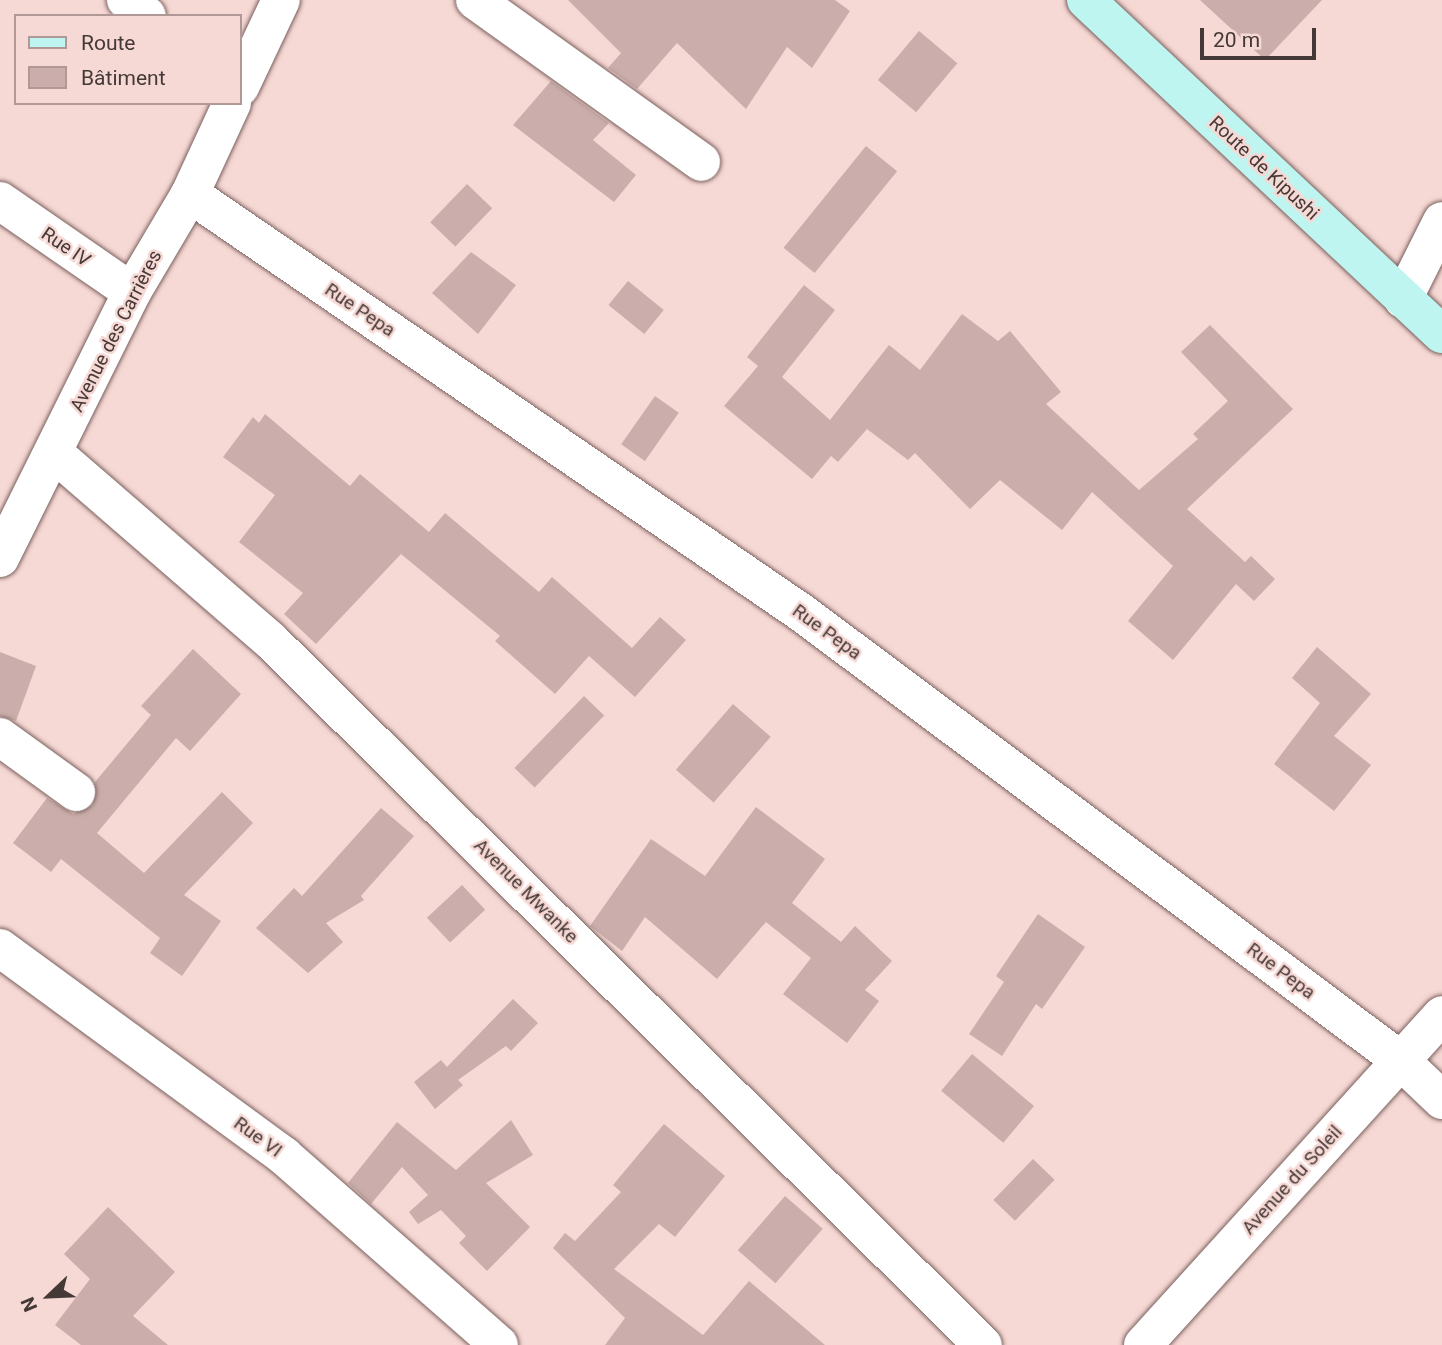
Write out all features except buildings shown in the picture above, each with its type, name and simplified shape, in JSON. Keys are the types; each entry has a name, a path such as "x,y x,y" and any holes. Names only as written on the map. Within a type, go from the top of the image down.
{"main road":[{"name":"Route de Kipushi","path":"1086,0 1442,334"}],"street":[{"path":"126,0 144,14"},
{"path":"242,82 281,0"},
{"path":"475,0 701,162"},
{"name":"Avenue des Carrières","path":"0,558 132,292 190,194 231,105"},
{"name":"Rue Pepa","path":"190,194 802,613 1400,1060 1442,1100"},
{"name":"Rue IV","path":"0,201 132,292"},
{"path":"1403,299 1442,221"},
{"name":"Avenue Mwanke","path":"54,453 271,641 983,1345"},
{"path":"0,737 76,792"},
{"name":"Rue VI","path":"0,948 284,1156 499,1345"},
{"name":"Avenue du Soleil","path":"1143,1345 1442,1015"}]}
